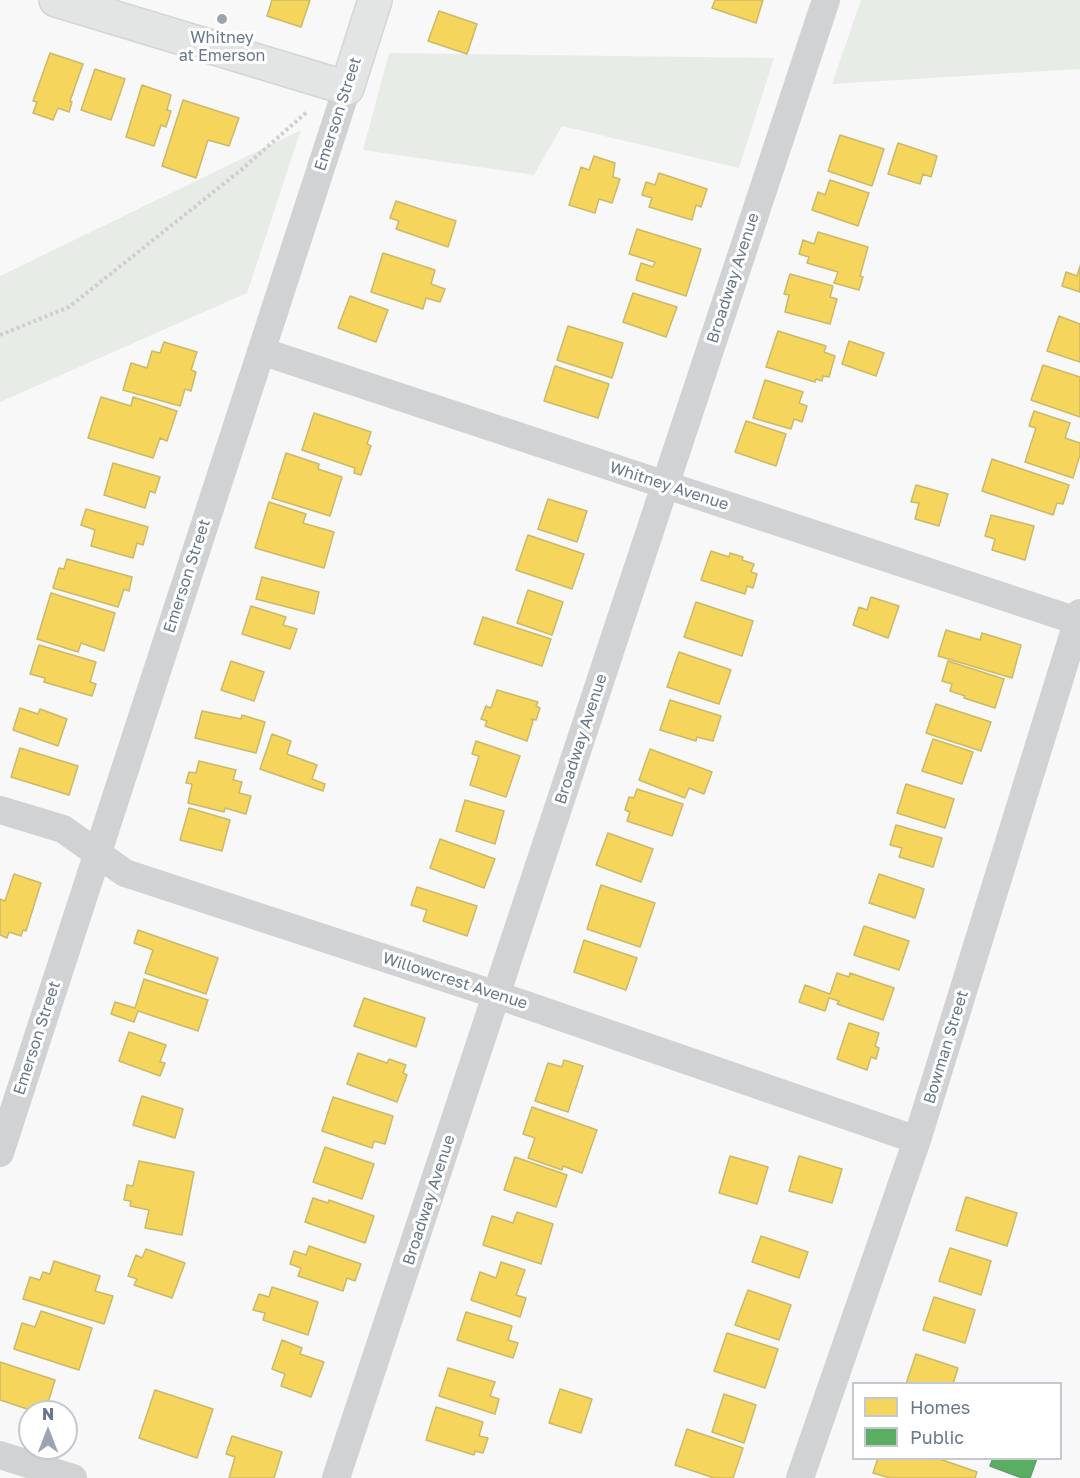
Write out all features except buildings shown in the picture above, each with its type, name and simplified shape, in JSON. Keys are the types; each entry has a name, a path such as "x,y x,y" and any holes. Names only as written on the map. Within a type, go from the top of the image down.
{"street":[{"path":"56,0 347,88"},
{"name":"Emerson Street","path":"0,1153 375,0"},
{"name":"Broadway Avenue","path":"336,1478 826,0"},
{"name":"Whitney Avenue","path":"261,351 664,485 1079,617"},
{"name":"Bowman Street","path":"800,1478 917,1140 1079,617"},
{"name":"Willowcrest Avenue","path":"0,810 63,829 124,873 497,995 917,1140"},
{"path":"0,1455 73,1478"}],"path":[{"path":"0,335 69,307 241,170 308,111"}],"shaded area":[{"path":"861,0 1080,0 1080,69 832,84"},
{"path":"389,53 774,58 739,168 562,126 534,175 363,150"},
{"path":"301,130 247,293 0,402 0,276"}],"place":[{"name":"Whitney at Emerson","path":"222,19"}]}
